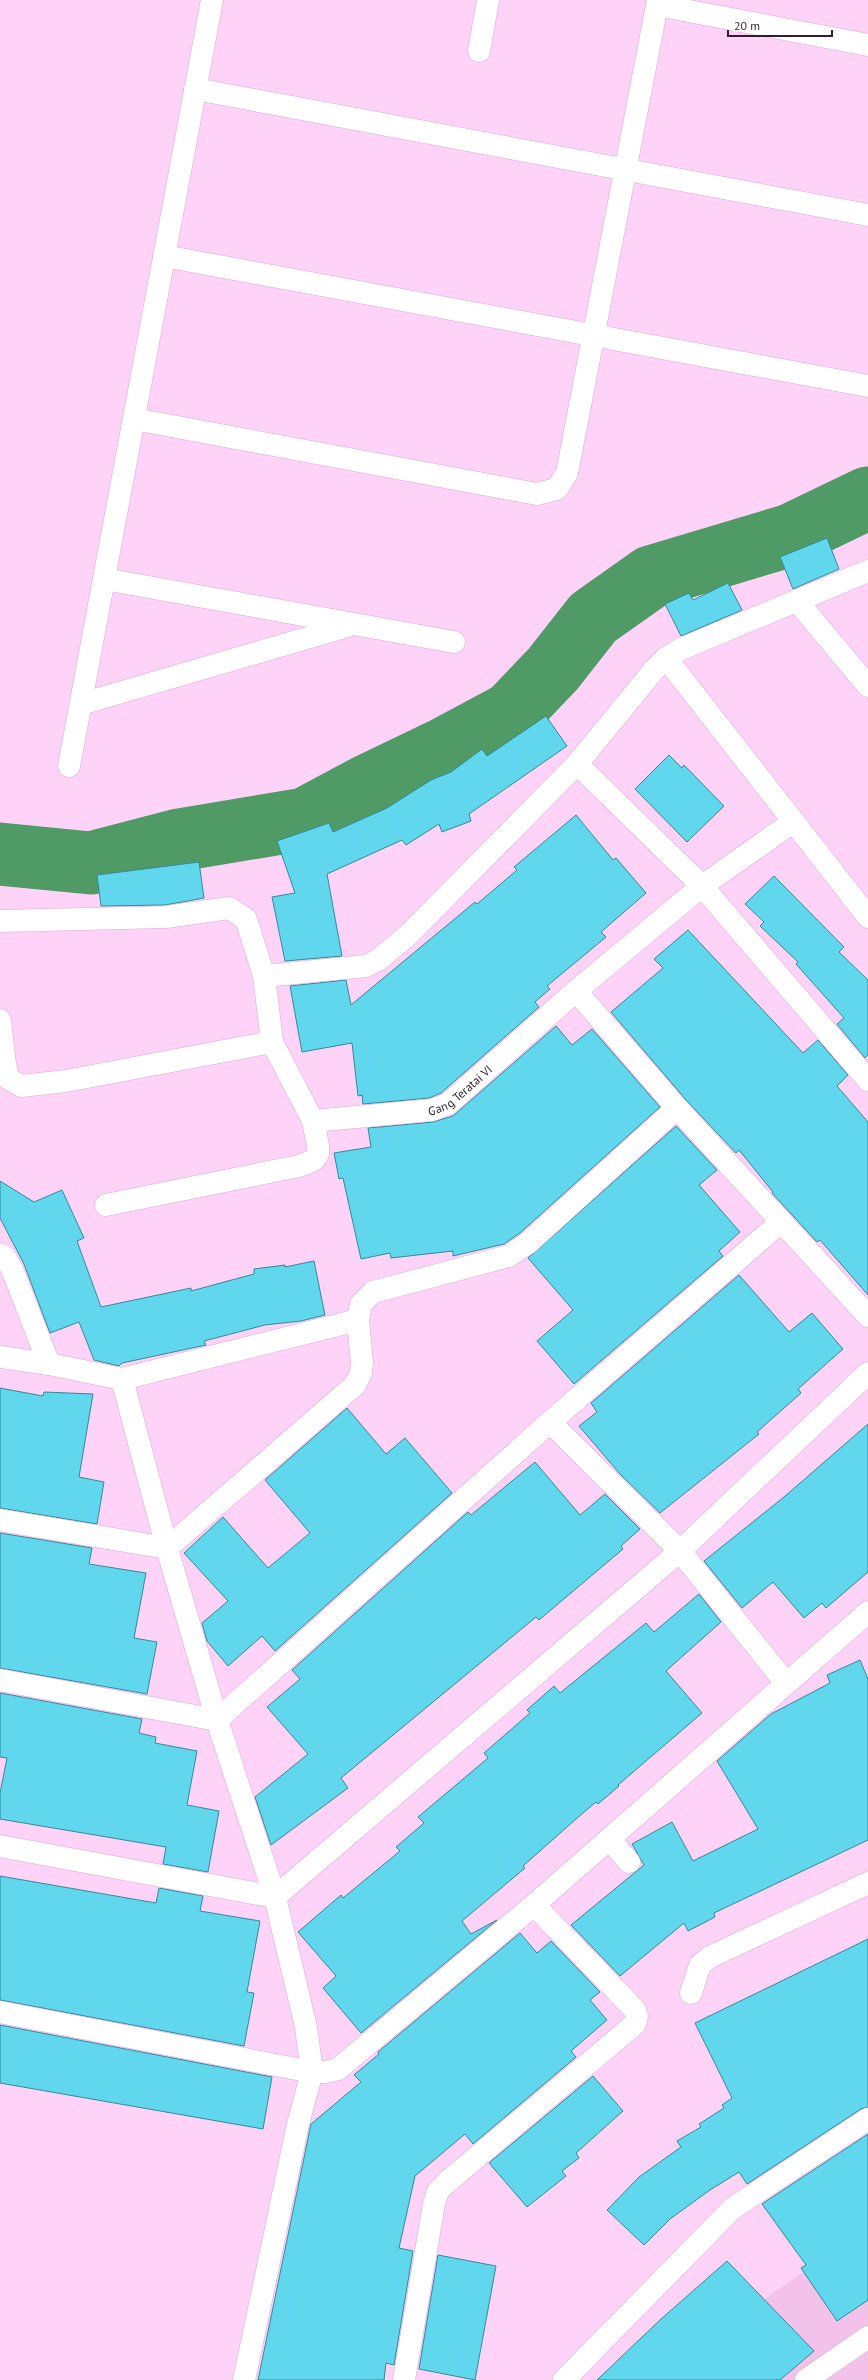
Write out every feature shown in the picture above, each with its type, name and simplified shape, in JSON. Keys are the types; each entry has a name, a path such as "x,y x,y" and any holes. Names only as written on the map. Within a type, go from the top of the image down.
{"street":[{"path":"69,766 212,0"},
{"path":"479,51 488,0"},
{"path":"134,419 537,494 557,489 567,473 657,3 868,45"},
{"path":"195,89 868,215"},
{"path":"164,256 868,386"},
{"path":"264,976 366,966 378,960 407,936 577,764 654,670 666,658 681,649 868,571"},
{"path":"104,579 454,642"},
{"path":"797,601 868,686"},
{"path":"81,704 353,624"},
{"path":"666,658 868,917"},
{"path":"577,764 702,886 868,1080"},
{"name":"Gang Teratai VI","path":"313,1121 432,1110 448,1104 576,992 702,886 793,822"},
{"path":"0,921 166,916 229,908 246,919 264,976 272,1042 313,1121 318,1145 318,1154 314,1160 299,1166 106,1205"},
{"path":"576,992 677,1108 868,1316"},
{"path":"0,1020 5,1064 9,1079 21,1086 66,1081 272,1042"},
{"path":"167,1548 355,1385 361,1373 362,1362 358,1320 361,1304 373,1292 509,1256 528,1243 677,1108"},
{"path":"218,1720 550,1422 781,1222"},
{"path":"0,1254 5,1257 12,1269 49,1364"},
{"path":"0,1357 49,1364 122,1380 358,1320"},
{"path":"275,1897 680,1551 868,1373"},
{"path":"122,1380 167,1548 218,1720 275,1897 306,2027 312,2072 298,2124 244,2380"},
{"path":"550,1422 680,1551 786,1683"},
{"path":"0,1520 167,1548"},
{"path":"0,2012 312,2072 325,2072 338,2069 534,1905 868,1612"},
{"path":"0,1680 218,1720"},
{"path":"609,1839 629,1862"},
{"path":"0,1846 275,1897"},
{"path":"691,1993 700,1965 710,1957 868,1883"},
{"path":"404,2380 434,2204 438,2191 446,2182 635,2024 637,2016 635,2010 534,1905"},
{"path":"564,2380 733,2208 868,2119"},
{"path":"806,2380 868,2337"}],"shaded area":[{"path":"868,2228 868,2380 675,2380 767,2297"}],"building":[{"path":"827,538 839,569 793,589 780,557"},
{"path":"728,583 742,610 681,636 665,604 689,593 693,600"},
{"path":"546,716 567,746 469,814 471,821 442,832 439,824 406,845 402,840 327,874 342,956 285,961 272,897 295,893 277,841 329,823 333,832 387,808 431,780 451,772 482,749 487,756"},
{"path":"669,755 682,768 684,765 724,806 687,842 635,789"},
{"path":"576,815 613,860 616,858 646,893 601,932 606,937 547,986 550,989 535,1002 539,1007 441,1093 429,1098 363,1104 362,1095 358,1096 352,1043 302,1052 290,986 346,980 351,1005 475,902 477,904 517,870 514,867"},
{"path":"199,862 204,898 165,905 101,906 97,875"},
{"path":"774,876 844,947 839,952 868,980 868,1055 865,1058 837,1024 844,1018 796,964 798,962 760,926 764,922 745,904"},
{"path":"688,930 803,1053 818,1040 848,1075 837,1086 868,1122 868,1295 820,1240 817,1242 772,1193 773,1192 739,1150 736,1153 686,1100 611,1012 663,968 654,959"},
{"path":"556,1026 572,1045 592,1029 660,1107 520,1233 504,1244 453,1256 453,1251 391,1258 390,1253 361,1259 343,1178 339,1179 334,1153 371,1147 368,1128 433,1122 453,1116"},
{"path":"676,1126 717,1170 699,1185 740,1232 719,1251 723,1256 574,1384 537,1341 573,1310 528,1258"},
{"path":"0,1181 34,1202 62,1190 84,1238 77,1241 101,1307 191,1288 191,1291 254,1274 254,1269 285,1265 285,1267 314,1261 325,1315 301,1321 265,1325 204,1341 206,1345 122,1363 119,1366 94,1360 79,1322 50,1333 24,1264 0,1218"},
{"path":"739,1275 789,1332 812,1313 843,1349 798,1389 801,1393 757,1432 759,1434 660,1513 620,1474 579,1426 597,1412 591,1403"},
{"path":"0,1388 43,1396 44,1392 93,1394 79,1477 104,1482 97,1524 0,1508"},
{"path":"347,1408 386,1454 405,1438 452,1493 275,1651 262,1636 228,1666 207,1641 202,1623 228,1601 184,1553 223,1517 268,1568 310,1533 265,1480"},
{"path":"868,1424 868,1572 826,1608 822,1603 804,1618 773,1582 742,1608 704,1561 784,1497"},
{"path":"535,1462 580,1515 605,1494 640,1529 621,1546 623,1549 539,1620 536,1617 341,1778 348,1788 271,1845 255,1797 308,1754 267,1707 300,1679 292,1670 468,1512 471,1515"},
{"path":"0,1533 92,1548 89,1564 146,1573 134,1638 157,1642 147,1694 0,1668"},
{"path":"699,1594 721,1622 666,1671 702,1713 598,1804 596,1802 576,1819 523,1866 525,1868 462,1921 471,1934 497,1920 361,2033 323,1988 336,1976 298,1932 341,1895 343,1898 400,1851 396,1847 424,1823 418,1817 488,1758 484,1753 530,1713 527,1710 554,1686 560,1693 646,1623 654,1632"},
{"path":"860,1660 868,1679 868,1840 714,1913 715,1917 688,1931 684,1923 620,1976 571,1925 644,1865 632,1844 672,1822 693,1861 758,1829 717,1761 771,1714 830,1683 827,1675"},
{"path":"0,1693 142,1719 139,1733 156,1737 155,1743 197,1751 187,1805 219,1811 208,1872 163,1864 166,1847 0,1819 0,1793 7,1758 0,1757"},
{"path":"0,1876 156,1903 159,1888 203,1896 200,1911 260,1921 247,1992 254,1993 244,2046 0,2000"},
{"path":"520,1933 537,1953 551,1941 600,1992 590,2000 607,2020 571,2051 576,2057 473,2144 465,2134 415,2176 399,2248 413,2251 394,2365 386,2363 384,2380 258,2380 311,2124 361,2082 354,2075 379,2054 378,2052"},
{"path":"868,1939 868,2107 861,2109 747,2184 739,2172 710,2190 670,2219 644,2245 607,2210 639,2177 681,2147 677,2141 701,2127 699,2124 724,2108 722,2105 732,2098 695,2023"},
{"path":"0,2025 272,2077 263,2129 0,2083"},
{"path":"593,2076 623,2111 576,2153 579,2158 562,2171 566,2176 527,2207 489,2163"},
{"path":"868,2134 868,2300 837,2321 801,2268 806,2265 762,2204"},
{"path":"438,2255 496,2266 475,2380 419,2369"},
{"path":"727,2261 814,2351 780,2380 597,2380 660,2320"}],"waterway":[{"path":"0,854 91,863 179,840 305,819 365,787 442,750 511,713 553,669 593,618 651,577 791,535 868,498"}]}
